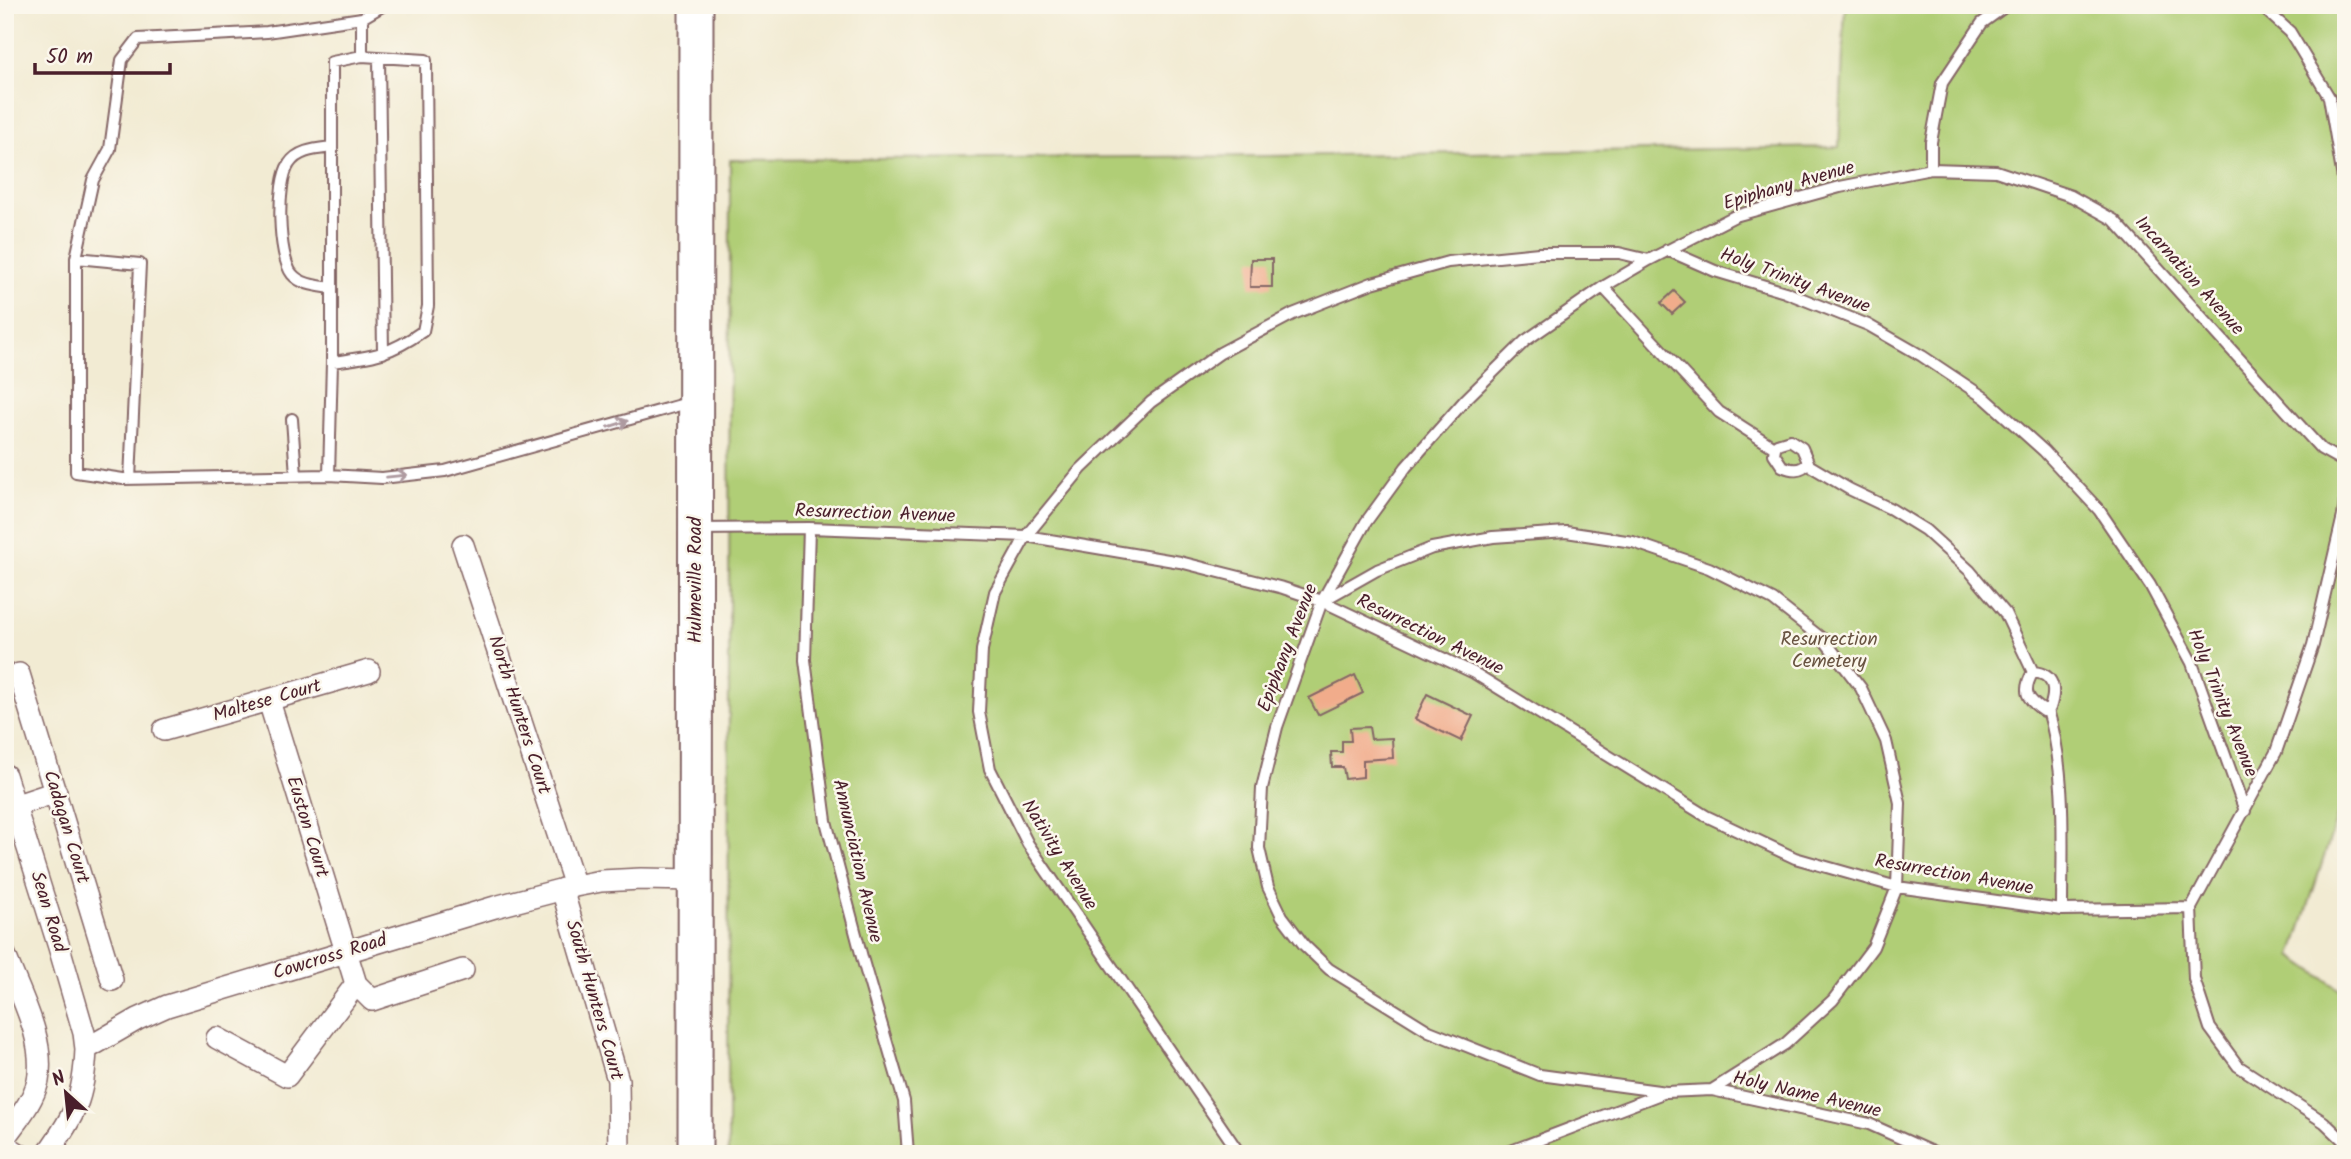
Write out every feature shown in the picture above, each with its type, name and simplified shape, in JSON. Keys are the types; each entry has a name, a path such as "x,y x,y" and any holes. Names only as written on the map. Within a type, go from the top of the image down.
{"main road":[{"name":"Hulmeville Road","path":"695,1154 696,5"}],"street":[{"name":"North Hunters Court","path":"463,545 569,887"},
{"name":"Maltese Court","path":"164,730 369,671"},
{"name":"Cadagan Court","path":"19,674 112,980"},
{"name":"Euston Court","path":"269,701 345,953"},
{"name":"Sean Road","path":"5,775 10,807 62,959 84,1033 86,1049"},
{"path":"10,807 56,792"},
{"name":"Cowcross Road","path":"86,1049 138,1018 167,1006 495,907 601,881 696,880"},
{"name":"South Hunters Court","path":"569,887 618,1080 619,1154"},
{"path":"345,953 356,984 372,1000 463,970"},
{"path":"5,955 33,1030 38,1055 38,1081 28,1105 5,1137"},
{"path":"217,1038 287,1076 356,984"},
{"path":"47,1154 72,1119 79,1102 85,1075 86,1049"},
{"path":"5,1145 19,1154"}],"lane":[{"path":"384,5 362,18 268,32 138,39 122,60 110,149 93,180 76,258 76,472 130,479 296,475 382,478 445,471 696,401"},
{"path":"1931,169 1931,142 1942,83 1982,23 2007,5"},
{"path":"2260,5 2290,32 2329,97 2346,196"},
{"path":"362,18 362,57"},
{"path":"329,475 332,362 332,62 362,57 426,60 428,306 423,331 400,348 372,357 332,362"},
{"path":"379,58 383,353"},
{"path":"332,147 311,149 297,155 289,164 283,177 281,234 285,262 293,277 310,285 332,288"},
{"name":"Epiphany Avenue","path":"1666,1092 1541,1076 1429,1031 1329,969 1304,945 1282,916 1268,887 1259,848 1262,788 1277,727 1322,601 1366,522 1406,467 1466,399 1525,341 1603,287 1667,250 1735,216 1840,187 1931,169"},
{"name":"Incarnation Avenue","path":"1931,169 1996,171 2071,196 2114,220 2321,449 2346,463"},
{"name":"Holy Trinity Avenue","path":"1667,250 1715,271 1785,292 1868,324 1985,398 2044,451 2099,510 2150,585 2192,663 2245,811"},
{"name":"Nativity Avenue","path":"1240,1154 1028,844 990,769 979,712 982,650 995,592 1026,536 1081,469 1151,402 1220,354 1293,314 1372,283 1448,262 1539,253 1619,253 1649,260"},
{"path":"76,258 140,264 130,479"},
{"path":"1603,287 1719,412 1775,448"},
{"path":"292,419 296,475"},
{"path":"1790,440 1797,443 1807,456 1807,464 1797,469 1782,466 1774,454 1777,444 1790,440"},
{"path":"1807,464 1925,530 1970,571 2005,613 2033,671"},
{"path":"2346,493 2314,645 2276,752 2191,908 2193,979 2210,1028 2238,1066 2324,1122 2346,1143"},
{"name":"Resurrection Avenue","path":"696,529 809,528 1026,536 1180,562 1283,588 1322,601 1474,673 1706,816 1795,858 1897,887 2062,910 2191,908"},
{"name":"Annunciation Avenue","path":"809,528 805,660 826,821 904,1101 908,1154"},
{"path":"1322,601 1377,570 1433,548 1505,536 1566,532 1633,542 1709,568 1773,600 1825,641 1861,688 1886,741 1900,803 1897,887 1873,947 1833,1000 1785,1044 1712,1090"},
{"path":"2033,671 2026,683 2026,692 2033,704 2048,710"},
{"path":"2033,671 2050,678 2054,686 2054,697 2048,710 2053,726 2062,790 2062,910"},
{"name":"Holy Name Avenue","path":"1666,1092 1712,1090 1868,1124 1936,1154"},
{"path":"1503,1154 1666,1092"}],"green space":[{"name":"Resurrection Cemetery","path":"1845,5 2346,5 2346,789 2292,956 2346,994 2346,1154 728,1154 730,160 1269,156 1839,147"}],"building":[{"path":"1251,259 1272,259 1272,287 1250,287"},
{"path":"1674,291 1685,302 1672,314 1661,303"},
{"path":"1355,675 1363,693 1318,715 1309,698"},
{"path":"1427,694 1473,716 1461,741 1415,719"},
{"path":"1369,727 1371,739 1392,738 1393,758 1363,760 1363,777 1345,779 1343,767 1332,767 1331,752 1342,752 1342,741 1351,741 1350,728"}]}
